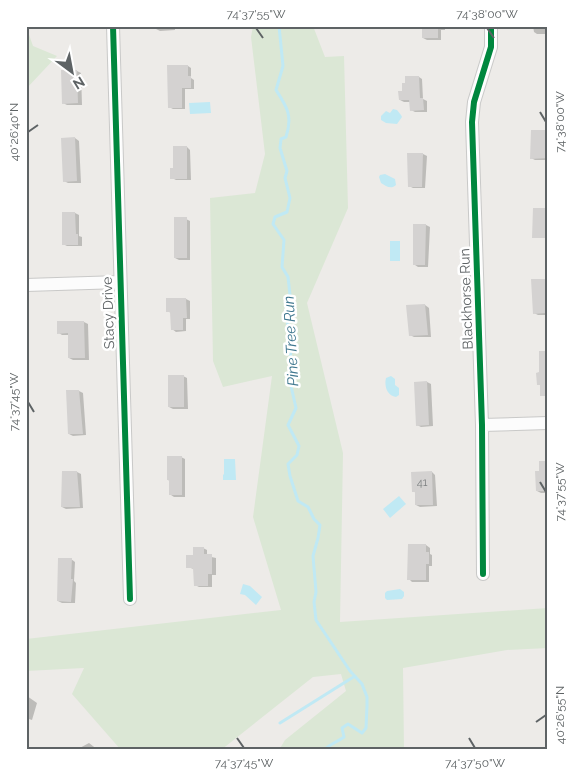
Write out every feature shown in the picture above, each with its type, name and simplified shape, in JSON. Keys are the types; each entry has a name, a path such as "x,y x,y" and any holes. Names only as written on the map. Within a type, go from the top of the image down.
{"street":[{"name":"Stacy Drive","path":"113,26 130,599"},
{"name":"Blackhorse Run","path":"483,574 482,425 472,122 474,102 491,47 491,26"},
{"path":"26,285 120,282"},
{"path":"482,425 548,423"}],"green space":[{"path":"26,26 33,46 57,56 26,89"},
{"path":"253,26 313,26 325,57 344,56 348,208 307,303 343,453 340,622 548,608 548,648 507,650 403,668 404,750 279,750 285,740 346,691 341,674 313,677 221,750 121,750 72,694 84,668 26,671 26,639 281,610 253,517 272,376 223,387 213,361 210,198 255,193 265,154 251,37"}],"water":[{"path":"210,102 211,113 190,114 189,103"},
{"path":"393,109 397,110 402,117 397,124 386,123 381,120 381,116 386,111 390,113"},
{"path":"385,174 395,179 396,185 390,187 381,183 379,177"},
{"path":"390,241 400,241 400,261 390,261"},
{"path":"391,376 395,379 395,385 399,388 399,395 396,397 388,393 385,384 386,378"},
{"path":"224,459 235,459 236,480 223,480"},
{"path":"399,496 406,504 390,518 383,509"},
{"path":"243,584 250,586 262,597 256,605 245,595 240,594"},
{"path":"400,589 404,592 402,599 387,600 385,598 387,591"}],"building":[{"path":"422,26 438,26 438,38 422,38"},
{"path":"167,65 188,65 188,76 191,76 191,88 182,88 182,108 168,108"},
{"path":"61,70 77,70 78,103 62,104"},
{"path":"405,76 419,76 420,98 423,98 424,110 410,111 409,100 399,100 398,91 402,91 402,83 405,83"},
{"path":"531,130 548,130 548,158 530,159"},
{"path":"75,137 77,181 63,182 61,138"},
{"path":"173,146 187,146 187,179 170,179 170,168 173,168"},
{"path":"407,153 423,153 422,187 408,187"},
{"path":"533,208 548,208 548,238 532,238"},
{"path":"62,212 75,212 78,245 62,245"},
{"path":"174,217 187,217 187,258 174,258"},
{"path":"413,224 426,224 425,265 413,265"},
{"path":"531,279 545,279 545,313 533,314"},
{"path":"166,298 186,298 187,318 183,318 183,330 171,330 170,312 166,312"},
{"path":"425,304 428,335 409,336 406,305"},
{"path":"57,321 84,321 85,358 68,358 68,333 57,334"},
{"path":"539,351 548,351 548,396 540,396 540,385 537,385 536,373 539,372"},
{"path":"168,375 184,375 184,407 168,407"},
{"path":"427,381 429,425 416,426 414,382"},
{"path":"66,390 79,390 83,434 68,434"},
{"path":"167,456 182,456 182,495 169,495"},
{"path":"539,461 548,461 548,491 536,491 535,471 539,471"},
{"path":"62,471 77,471 80,507 61,507"},
{"path":"432,471 433,505 415,505 415,492 412,492 411,472"},
{"path":"408,544 426,544 426,552 429,552 429,564 426,564 426,580 407,580"},
{"path":"193,547 204,547 204,554 212,554 212,574 208,574 208,586 194,586 193,568 186,568 186,555 193,555"},
{"path":"58,558 72,558 71,602 57,601"}],"waterway":[{"name":"Pine Tree Run","path":"279,26 283,66 276,90 286,107 289,117 286,137 281,139 280,148 287,171 285,178 290,198 287,212 275,217 273,224 284,240 282,267 288,277 290,295 287,320 291,344 291,386 296,408 288,425 299,446 297,455 288,464 298,501 308,507 314,519 320,525 313,556 316,620 350,671 362,684 367,697 366,728 362,733 348,724 342,728 344,737 324,750"},
{"path":"280,723 355,676"}],"cycle path":[{"path":"113,26 130,599"},
{"path":"483,574 482,425 472,122 474,102 491,47 491,26"}]}
